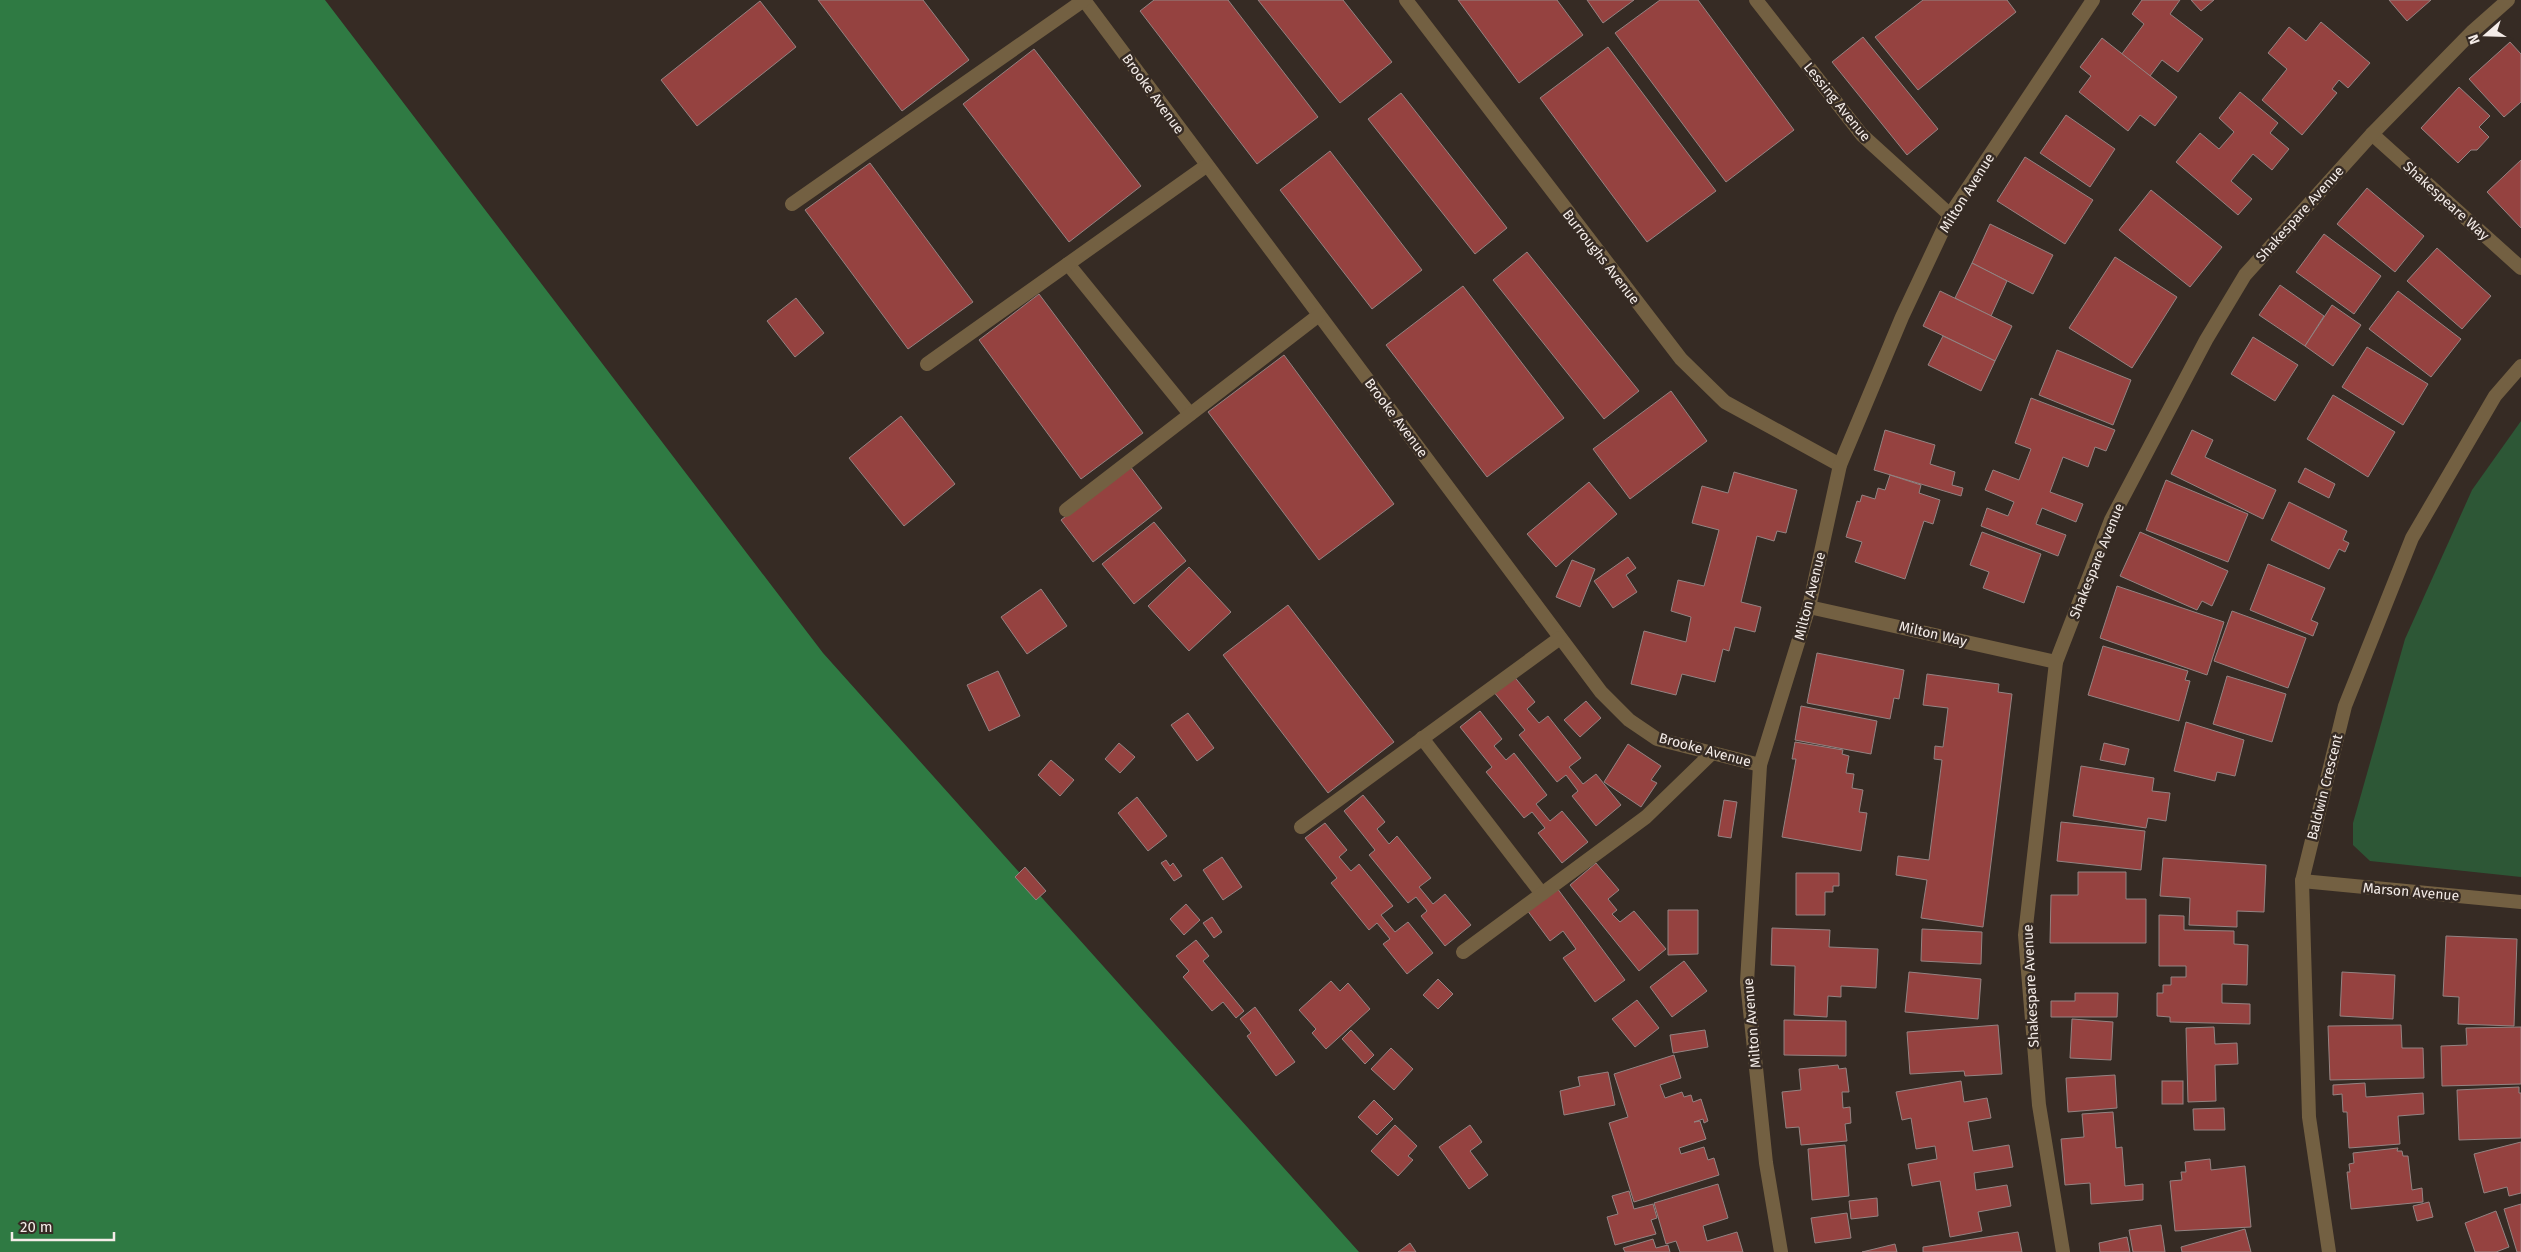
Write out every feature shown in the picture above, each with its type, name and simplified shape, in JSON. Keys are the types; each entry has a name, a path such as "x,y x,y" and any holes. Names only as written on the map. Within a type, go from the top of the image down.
{"street":[{"name":"Brooke Avenue","path":"1084,0 1600,692 1629,720 1657,739 1760,766"},
{"path":"792,204 1084,0"},
{"name":"Burroughs Avenue","path":"1406,0 1564,209 1681,359 1725,402 1840,465"},
{"name":"Lessing Avenue","path":"1756,0 1862,136 1950,215"},
{"name":"Milton Avenue","path":"1781,1252 1766,1162 1747,982 1760,766 1809,607 1840,465 1902,318 1950,215 2093,0"},
{"name":"Shakespare Avenue","path":"2063,1252 2039,1105 2025,935 2056,662 2111,520 2206,340 2245,275 2372,134 2472,31 2508,0"},
{"name":"Shakespeare Way","path":"2372,134 2521,268"},
{"path":"927,364 1206,166"},
{"path":"1068,264 1190,414"},
{"path":"1066,510 1319,314"},
{"name":"Baldwin Crescent","path":"2329,1252 2309,1117 2302,881 2345,706 2412,538 2495,396 2521,366"},
{"name":"Milton Way","path":"1809,607 2056,662"},
{"path":"1301,827 1560,638"},
{"path":"1422,738 1542,894"},
{"path":"1463,952 1646,817 1712,753"},
{"name":"Marson Avenue","path":"2302,881 2521,902"}],"green space":[{"path":"0,0 325,0 823,653 1359,1252 0,1252"},
{"path":"2521,421 2521,877 2370,861 2353,845 2353,823 2405,639 2472,490"}],"building":[{"path":"818,0 923,0 969,60 902,111"},
{"path":"1154,0 1228,0 1318,117 1257,164 1140,11"},
{"path":"1258,0 1343,0 1392,62 1340,103"},
{"path":"1458,0 1557,0 1583,35 1519,83"},
{"path":"1587,0 1634,0 1603,23"},
{"path":"1660,0 1698,0 1794,130 1726,182 1615,33"},
{"path":"1923,0 2007,0 2016,12 1918,90 1875,37"},
{"path":"2142,0 2180,0 2170,14 2203,39 2178,72 2162,60 2150,76 2121,55 2144,24 2132,14"},
{"path":"2191,0 2214,0 2201,11"},
{"path":"2389,0 2431,0 2407,21"},
{"path":"760,1 796,47 697,126 661,80"},
{"path":"2321,22 2370,63 2348,88 2339,80 2332,89 2337,93 2302,135 2262,100 2287,69 2268,53 2289,27 2306,41"},
{"path":"1863,37 1938,129 1907,155 1832,62"},
{"path":"2102,38 2177,97 2155,126 2140,115 2128,131 2079,92 2091,76 2080,67"},
{"path":"2510,42 2521,54 2521,102 2504,117 2469,79"},
{"path":"1608,47 1716,191 1647,242 1540,98"},
{"path":"1034,49 1141,186 1069,242 963,104"},
{"path":"2459,87 2490,116 2479,127 2489,137 2477,150 2471,150 2458,163 2421,128"},
{"path":"2240,92 2278,123 2270,133 2289,149 2272,170 2253,154 2231,181 2252,199 2238,215 2176,162 2200,133 2219,149 2234,132 2219,118"},
{"path":"1401,93 1507,228 1475,254 1368,119"},
{"path":"2066,115 2115,149 2090,187 2040,153"},
{"path":"1330,151 1422,270 1372,309 1280,190"},
{"path":"2025,157 2093,200 2065,244 1997,201"},
{"path":"2521,160 2521,228 2487,192"},
{"path":"870,163 973,302 908,349 805,210"},
{"path":"2367,188 2424,236 2395,272 2337,224"},
{"path":"2151,190 2222,247 2190,287 2119,230"},
{"path":"1990,224 2053,255 2033,294 1972,263"},
{"path":"2324,234 2381,276 2354,314 2296,272"},
{"path":"2437,248 2491,296 2462,329 2407,281"},
{"path":"1527,252 1639,391 1604,419 1493,280"},
{"path":"2115,257 2177,297 2132,368 2069,328"},
{"path":"1972,263 2007,281 1991,316 1955,298"},
{"path":"2280,285 2324,316 2305,346 2259,315"},
{"path":"1463,286 1564,418 1487,477 1386,345"},
{"path":"1940,291 2012,326 1995,361 1923,326"},
{"path":"2398,291 2461,339 2431,377 2369,329"},
{"path":"1039,294 1143,433 1081,479 979,340"},
{"path":"796,298 824,333 795,357 767,321"},
{"path":"2332,305 2361,325 2333,366 2305,346"},
{"path":"1943,336 1995,361 1981,391 1928,365"},
{"path":"2253,337 2298,365 2275,401 2231,374"},
{"path":"2367,347 2428,384 2403,425 2342,387"},
{"path":"2057,350 2131,380 2113,425 2039,395"},
{"path":"1284,355 1394,504 1319,560 1208,412"},
{"path":"1671,391 1707,441 1630,499 1593,449"},
{"path":"2333,395 2395,432 2368,477 2307,439"},
{"path":"2031,398 2115,430 2106,451 2095,447 2088,467 2063,457 2050,492 2083,504 2076,522 2042,508 2036,524 2066,535 2058,556 1981,526 1987,508 2008,516 2014,502 1985,490 1993,470 2019,480 2031,449 2015,443"},
{"path":"901,416 955,484 904,526 849,458"},
{"path":"1885,430 1935,445 1930,464 1955,472 1952,485 1963,488 1961,496 1874,470"},
{"path":"2192,430 2213,440 2205,457 2276,490 2263,519 2171,474"},
{"path":"1130,466 1162,508 1093,562 1061,520"},
{"path":"2305,468 2335,484 2329,498 2298,482"},
{"path":"1734,472 1797,490 1786,533 1777,531 1774,541 1757,536 1741,602 1761,607 1755,632 1735,627 1729,651 1723,649 1715,682 1682,674 1676,695 1631,684 1644,631 1686,642 1691,617 1671,611 1678,580 1704,586 1719,530 1692,523 1702,486 1728,493"},
{"path":"1890,475 1921,485 1919,493 1940,500 1933,524 1924,521 1905,579 1855,562 1862,542 1846,537 1857,501 1860,502 1862,495 1875,499 1878,488 1885,490"},
{"path":"2166,480 2248,514 2228,562 2146,530"},
{"path":"1589,482 1617,514 1556,567 1527,534"},
{"path":"2289,502 2347,531 2343,540 2349,543 2345,552 2339,549 2329,569 2271,540"},
{"path":"1154,522 1186,561 1134,604 1102,564"},
{"path":"1982,532 2041,554 2024,603 1983,588 1989,572 1970,565"},
{"path":"2140,532 2228,571 2212,606 2202,601 2197,610 2120,576"},
{"path":"1628,557 1636,568 1626,575 1637,592 1613,608 1594,581"},
{"path":"1572,560 1595,569 1580,607 1556,597"},
{"path":"2268,564 2325,588 2311,620 2318,623 2313,636 2250,610"},
{"path":"1189,567 1231,612 1189,651 1148,606"},
{"path":"2117,586 2224,622 2207,675 2100,638"},
{"path":"1041,589 1067,626 1027,654 1001,617"},
{"path":"1288,605 1394,742 1328,793 1223,655"},
{"path":"2232,611 2306,638 2288,688 2214,661"},
{"path":"2103,646 2188,671 2185,680 2190,681 2179,721 2088,695"},
{"path":"1817,653 1904,670 1899,699 1894,698 1890,719 1807,703"},
{"path":"998,671 1020,716 989,731 967,685"},
{"path":"1927,674 1999,684 1998,692 2012,694 1983,927 1921,918 1927,880 1896,875 1898,856 1929,860 1942,760 1934,759 1935,746 1943,747 1948,708 1923,705"},
{"path":"1513,675 1535,702 1527,709 1539,723 1548,716 1581,758 1569,767 1583,784 1596,774 1621,805 1596,826 1572,796 1578,791 1566,775 1557,782 1519,735 1525,730 1493,691"},
{"path":"2227,676 2286,694 2272,742 2213,724"},
{"path":"1586,701 1601,718 1580,737 1564,720"},
{"path":"1801,706 1877,721 1871,754 1795,740"},
{"path":"1480,711 1502,739 1494,746 1506,760 1514,753 1547,795 1536,804 1550,821 1562,811 1588,842 1562,863 1538,833 1545,828 1532,812 1524,818 1486,772 1492,767 1460,727"},
{"path":"1188,713 1214,748 1197,761 1171,725"},
{"path":"2186,722 2244,740 2235,776 2217,772 2215,781 2174,771"},
{"path":"1795,742 1843,750 1842,754 1849,756 1846,773 1854,774 1852,788 1863,790 1859,812 1867,813 1861,851 1782,837 1796,759 1792,759"},
{"path":"1119,743 1135,757 1120,773 1105,759"},
{"path":"2104,743 2129,749 2125,765 2100,760"},
{"path":"1628,744 1661,766 1651,780 1657,783 1641,807 1604,782"},
{"path":"1051,760 1074,780 1060,796 1038,775"},
{"path":"2081,766 2154,778 2152,791 2170,793 2166,821 2148,818 2146,828 2073,816"},
{"path":"1363,795 1385,822 1377,829 1389,844 1397,836 1431,878 1419,887 1433,904 1445,894 1471,925 1445,946 1421,916 1427,911 1416,897 1408,903 1369,855 1375,850 1344,811"},
{"path":"1137,797 1167,836 1148,851 1118,813"},
{"path":"1724,800 1737,802 1731,838 1718,836"},
{"path":"2061,822 2145,831 2141,870 2057,861"},
{"path":"1325,823 1347,850 1339,857 1351,871 1359,864 1393,906 1381,915 1395,932 1408,922 1433,953 1407,974 1383,944 1390,939 1377,923 1369,930 1331,883 1337,878 1305,838"},
{"path":"1222,857 1242,887 1223,900 1203,870"},
{"path":"2163,858 2266,865 2264,912 2237,911 2237,927 2189,925 2190,898 2160,896"},
{"path":"1166,860 1170,866 1173,863 1182,876 1174,881 1161,863"},
{"path":"1596,863 1619,890 1608,899 1617,910 1612,914 1620,922 1634,911 1666,949 1639,971 1570,885"},
{"path":"1025,867 1046,891 1036,900 1015,877"},
{"path":"2078,872 2126,872 2126,899 2146,899 2146,943 2050,943 2051,895 2078,895"},
{"path":"1796,873 1839,873 1839,886 1833,886 1833,892 1825,892 1825,915 1796,915"},
{"path":"1557,888 1625,980 1595,1002 1563,958 1576,949 1563,931 1550,941 1527,910"},
{"path":"1186,904 1200,920 1184,935 1170,919"},
{"path":"1668,910 1698,910 1698,954 1668,955"},
{"path":"2159,915 2184,916 2184,930 2234,931 2234,944 2248,945 2247,985 2222,984 2222,1003 2250,1004 2250,1024 2170,1022 2170,1017 2157,1016 2157,993 2163,993 2163,985 2171,985 2171,977 2186,977 2186,966 2159,966"},
{"path":"1212,917 1222,932 1214,938 1203,923"},
{"path":"1772,928 1830,930 1829,947 1878,949 1876,988 1841,986 1841,997 1828,996 1827,1017 1794,1015 1795,966 1771,965"},
{"path":"1922,929 1982,932 1981,964 1921,961"},
{"path":"2446,936 2517,939 2514,1026 2458,1024 2459,997 2443,996"},
{"path":"1196,940 1209,956 1203,961 1244,1011 1236,1018 1223,1002 1212,1011 1183,977 1189,971 1176,956"},
{"path":"1684,961 1707,991 1672,1017 1650,987"},
{"path":"1909,972 1981,979 1978,1019 1905,1012"},
{"path":"2342,972 2395,975 2393,1019 2340,1016"},
{"path":"1438,979 1453,994 1438,1009 1423,995"},
{"path":"1331,981 1340,991 1348,983 1370,1009 1326,1049 1312,1033 1316,1029 1299,1010"},
{"path":"2075,993 2118,993 2117,1017 2051,1017 2051,1001 2075,1001"},
{"path":"1637,1000 1659,1028 1635,1047 1612,1019"},
{"path":"1255,1007 1295,1062 1276,1076 1247,1036 1251,1033 1240,1019"},
{"path":"2072,1019 2113,1022 2111,1060 2070,1058"},
{"path":"1784,1020 1846,1021 1846,1056 1784,1055"},
{"path":"1998,1025 2002,1074 1965,1076 1964,1071 1910,1074 1907,1032"},
{"path":"2401,1025 2402,1048 2423,1048 2424,1078 2330,1080 2328,1026"},
{"path":"2214,1027 2215,1044 2237,1043 2238,1064 2215,1065 2216,1101 2188,1102 2186,1028"},
{"path":"2521,1027 2521,1084 2442,1086 2441,1046 2467,1045 2466,1028"},
{"path":"1351,1030 1374,1055 1365,1064 1342,1039"},
{"path":"1705,1030 1708,1047 1673,1053 1670,1035"},
{"path":"1391,1048 1413,1069 1394,1090 1371,1069"},
{"path":"1674,1055 1681,1078 1660,1085 1665,1098 1682,1092 1684,1097 1691,1095 1693,1102 1701,1099 1708,1121 1704,1123 1703,1119 1694,1122 1700,1121 1706,1139 1679,1148 1681,1154 1704,1147 1708,1160 1714,1158 1719,1175 1634,1202 1609,1123 1628,1117 1614,1074"},
{"path":"1838,1065 1839,1069 1846,1068 1849,1092 1842,1092 1843,1108 1850,1107 1851,1123 1845,1124 1847,1141 1801,1145 1799,1127 1786,1128 1782,1092 1801,1090 1799,1069"},
{"path":"1608,1072 1615,1105 1564,1115 1560,1091 1580,1086 1578,1077"},
{"path":"2115,1075 2117,1108 2068,1112 2066,1078"},
{"path":"1961,1081 1964,1102 1987,1098 1991,1118 1968,1122 1973,1151 2009,1145 2013,1167 1974,1173 1976,1190 2007,1185 2011,1206 1978,1212 1982,1231 1950,1237 1940,1181 1912,1186 1908,1164 1937,1159 1935,1146 1916,1149 1911,1118 1902,1120 1896,1092"},
{"path":"2162,1081 2183,1081 2183,1104 2162,1104"},
{"path":"2365,1083 2366,1097 2423,1093 2424,1114 2398,1116 2400,1144 2349,1148 2347,1112 2343,1112 2342,1094 2333,1095 2333,1085"},
{"path":"2519,1087 2519,1093 2521,1093 2521,1138 2459,1140 2457,1090"},
{"path":"1374,1100 1393,1119 1377,1135 1358,1117"},
{"path":"2224,1108 2225,1130 2194,1130 2193,1109"},
{"path":"2113,1112 2116,1148 2122,1147 2125,1186 2143,1184 2143,1200 2091,1204 2090,1183 2065,1185 2061,1139 2084,1137 2082,1114"},
{"path":"1395,1125 1417,1146 1408,1156 1413,1160 1398,1176 1371,1151"},
{"path":"1470,1125 1482,1142 1470,1151 1488,1175 1469,1189 1439,1147"},
{"path":"2521,1142 2521,1193 2509,1196 2507,1187 2484,1193 2474,1154"},
{"path":"1845,1145 1849,1196 1812,1200 1808,1149"},
{"path":"2398,1148 2397,1151 2402,1151 2403,1156 2408,1156 2412,1190 2422,1188 2423,1202 2351,1209 2347,1172 2350,1172 2349,1164 2354,1163 2353,1153"},
{"path":"2210,1159 2211,1170 2245,1166 2251,1227 2175,1231 2170,1181 2182,1180 2181,1172 2186,1172 2185,1162"},
{"path":"1718,1184 1728,1218 1703,1226 1707,1241 1737,1232 1743,1252 1680,1252 1676,1241 1666,1244 1654,1203"},
{"path":"1629,1191 1634,1209 1653,1204 1657,1218 1651,1220 1656,1234 1615,1245 1607,1217 1618,1214 1612,1196"},
{"path":"1877,1198 1878,1216 1851,1219 1849,1201"},
{"path":"2429,1202 2433,1217 2417,1221 2413,1206"},
{"path":"2521,1204 2521,1252 2517,1252 2504,1209"},
{"path":"2496,1211 2509,1247 2496,1252 2475,1252 2465,1223"},
{"path":"1847,1213 1851,1238 1815,1243 1811,1218"},
{"path":"2161,1225 2165,1252 2133,1252 2129,1230"},
{"path":"2245,1229 2251,1252 2182,1252 2181,1247"},
{"path":"2018,1232 2022,1252 1923,1252 1923,1247"},
{"path":"2127,1237 2130,1252 2100,1252 2099,1243"},
{"path":"1653,1239 1656,1248 1668,1245 1670,1252 1625,1252 1623,1248"},
{"path":"1410,1243 1416,1252 1398,1252"},
{"path":"1895,1244 1897,1252 1862,1252"}]}
